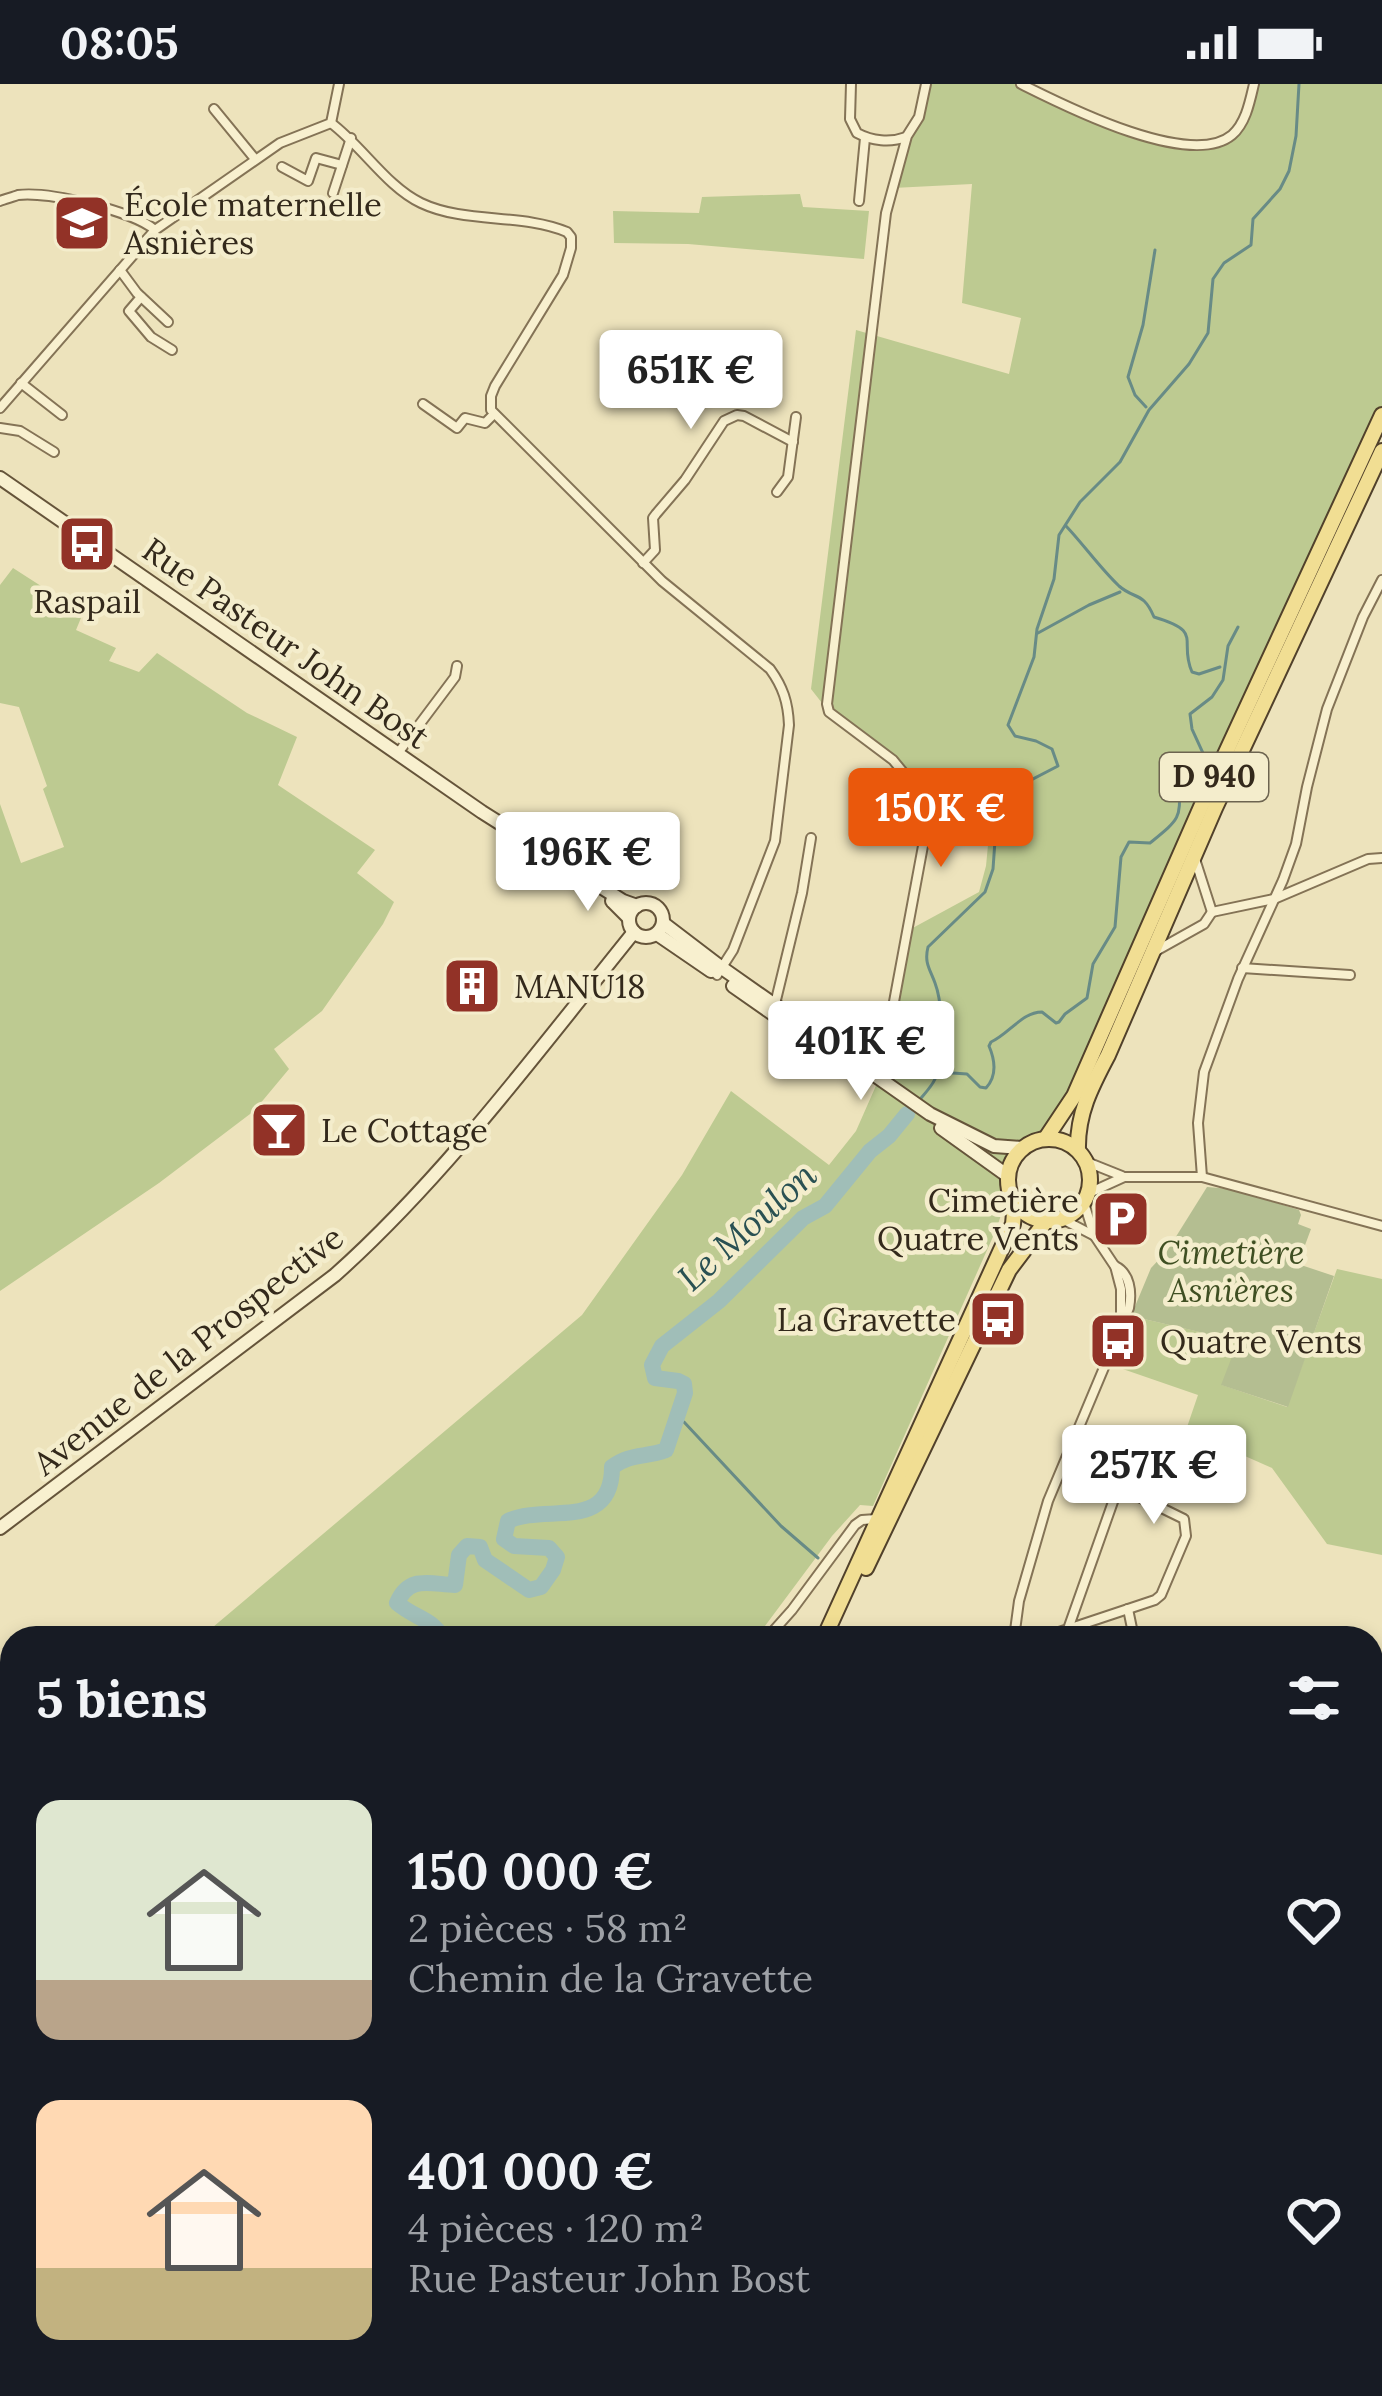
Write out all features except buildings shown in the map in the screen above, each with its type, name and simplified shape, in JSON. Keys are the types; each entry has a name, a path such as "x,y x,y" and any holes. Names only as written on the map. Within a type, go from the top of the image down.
{"main road":[{"name":"D 940","path":"1046,1138 1079,1084 1382,415"},
{"name":"D 940","path":"1082,1156 1077,1125 1088,1093 1382,451"},
{"name":"Rue Pasteur John Bost","path":"0,478 633,912"},
{"path":"660,929 643,938 634,932 633,912 648,903 658,908 660,929 1008,1177"},
{"name":"Avenue de la Prospective","path":"0,1528 335,1275 375,1239 468,1135 634,932"},
{"path":"719,972 775,1004 903,1099"},
{"path":"929,1117 994,1146 1022,1148"},
{"path":"830,1626 884,1521 1009,1270 1054,1220 1086,1198 1091,1183 1082,1156 1069,1143 1046,1138 1015,1156 1008,1177 1015,1214 1006,1238 884,1521 838,1626"},
{"path":"1015,1203 1028,1215 1054,1220"}],"street":[{"path":"331,123 339,84"},
{"path":"851,84 853,128 866,138 890,141 907,136"},
{"path":"926,84 886,213 829,712 893,760 916,788 928,819"},
{"path":"1021,84 1134,133 1179,145 1229,138 1244,118 1254,84"},
{"path":"214,110 256,159"},
{"path":"0,408 155,230 280,143 331,123"},
{"path":"331,123 402,191 421,203 562,229 571,237 563,274 490,396 494,414 662,581 780,682 789,725 776,842 733,950 719,972"},
{"path":"859,200 866,138"},
{"path":"333,193 351,139"},
{"path":"282,167 308,181 316,158 342,165"},
{"path":"0,200 32,195 68,200 130,214 155,230"},
{"path":"120,271 168,322"},
{"path":"141,297 129,310 151,337 172,350"},
{"path":"22,383 62,415"},
{"path":"423,404 457,428 465,418 485,423 494,414"},
{"path":"643,562 655,550 653,518 724,421 744,416 793,442"},
{"path":"777,492 788,477 796,417"},
{"path":"0,428 20,431 53,452"},
{"path":"1202,1177 1198,1123 1204,1072 1242,968 1296,844 1327,709 1382,580"},
{"path":"398,753 455,677 457,666"},
{"path":"879,1079 935,795 934,788 916,788"},
{"path":"775,1004 811,838"},
{"path":"1153,953 1204,924 1212,912 1274,899 1368,859 1382,858"},
{"path":"1195,859 1212,912"},
{"path":"1242,968 1350,975"},
{"path":"1082,1156 1124,1177 1202,1177 1382,1226"},
{"path":"1015,1626 1048,1501 1129,1307 1132,1284 1124,1283 1094,1235 1086,1198 1124,1177"},
{"path":"1054,1220 1094,1235"},
{"path":"1115,1266 1121,1323"},
{"path":"1069,1626 1114,1498 1126,1492 1184,1519 1184,1544 1161,1595 1077,1626"},
{"path":"778,1626 855,1525 862,1520 884,1521"},
{"path":"1128,1609 1132,1626"}],"green space":[{"path":"926,84 1021,84 1134,133 1200,145 1237,130 1254,84 1382,84 1382,415 1074,1096 1046,1138 1030,1141 1010,1166 996,1230 873,1506 860,1505 832,1536 765,1626 214,1626 582,1315 682,1175 731,1091 829,1165 856,1131 882,1072 909,930 979,892 989,835 976,823 933,805 934,789 916,788 893,760 829,712 811,689 856,330 1009,374 1021,318 962,303 972,184 893,188 907,136 914,128"},
{"path":"800,194 803,207 869,211 864,259 688,244 614,243 613,211 699,213 702,197"},
{"path":"13,568 83,613 76,630 116,648 109,661 139,672 157,653 247,713 297,737 278,785 375,850 357,873 394,902 322,1011 274,1049 289,1069 254,1111 159,1183 0,1291 0,804 21,863 64,847 19,707 0,703 0,585"},
{"name":"Cimetière Asnières","path":"1207,1187 1231,1189 1299,1210 1298,1224 1311,1229 1298,1264 1334,1276 1288,1407 1221,1385 1238,1341 1131,1316 1151,1268"},
{"path":"1337,1269 1382,1279 1382,1555 1327,1544 1272,1468 1186,1430 1198,1395 1114,1366 1131,1316 1239,1341 1222,1385 1287,1407"}],"waterway":[{"name":"Le Moulon","path":"917,1103 935,1079 942,1046 940,1004 927,962 928,947 985,892 993,869 997,812 1006,793 1058,766 1052,749 1015,736 1008,725 1034,657 1037,629 1054,579 1059,535 1080,502 1120,462 1149,410 1189,364 1208,333 1213,279 1224,263 1251,245 1253,219 1289,171 1299,84"},
{"path":"1146,407 1128,377 1143,325 1155,250"},
{"path":"1066,526 1119,586 1142,599 1154,617 1185,633 1192,672 1220,667"},
{"path":"1038,633 1120,592"},
{"path":"938,1072 967,1074 986,1088 993,1073 991,1042 1035,1013 1059,1022 1087,998 1093,964 1115,927 1121,857 1129,842 1150,843 1177,816 1179,778 1199,764 1203,753 1190,714 1212,697 1223,680 1228,646 1238,627"},
{"name":"Le Moulon","path":"432,1626 397,1603 414,1585 455,1585 459,1555 467,1546 480,1547 485,1560 529,1590 541,1587 557,1557 549,1548 514,1546 504,1539 508,1521 589,1508 609,1488 612,1467 666,1450 685,1393 684,1384 655,1378 652,1365 662,1346 719,1301 803,1218 825,1206 907,1114"},
{"path":"678,1419 818,1558"}],"place":[{"name":"École maternelle Asnières","path":"82,223"},
{"name":"Raspail","path":"87,544"},
{"name":"MANU18","path":"472,986"},
{"name":"Le Cottage","path":"279,1130"},
{"name":"Cimetière Quatre Vents","path":"1121,1219"},
{"name":"La Gravette","path":"998,1319"},
{"name":"Quatre Vents","path":"1118,1341"}]}
